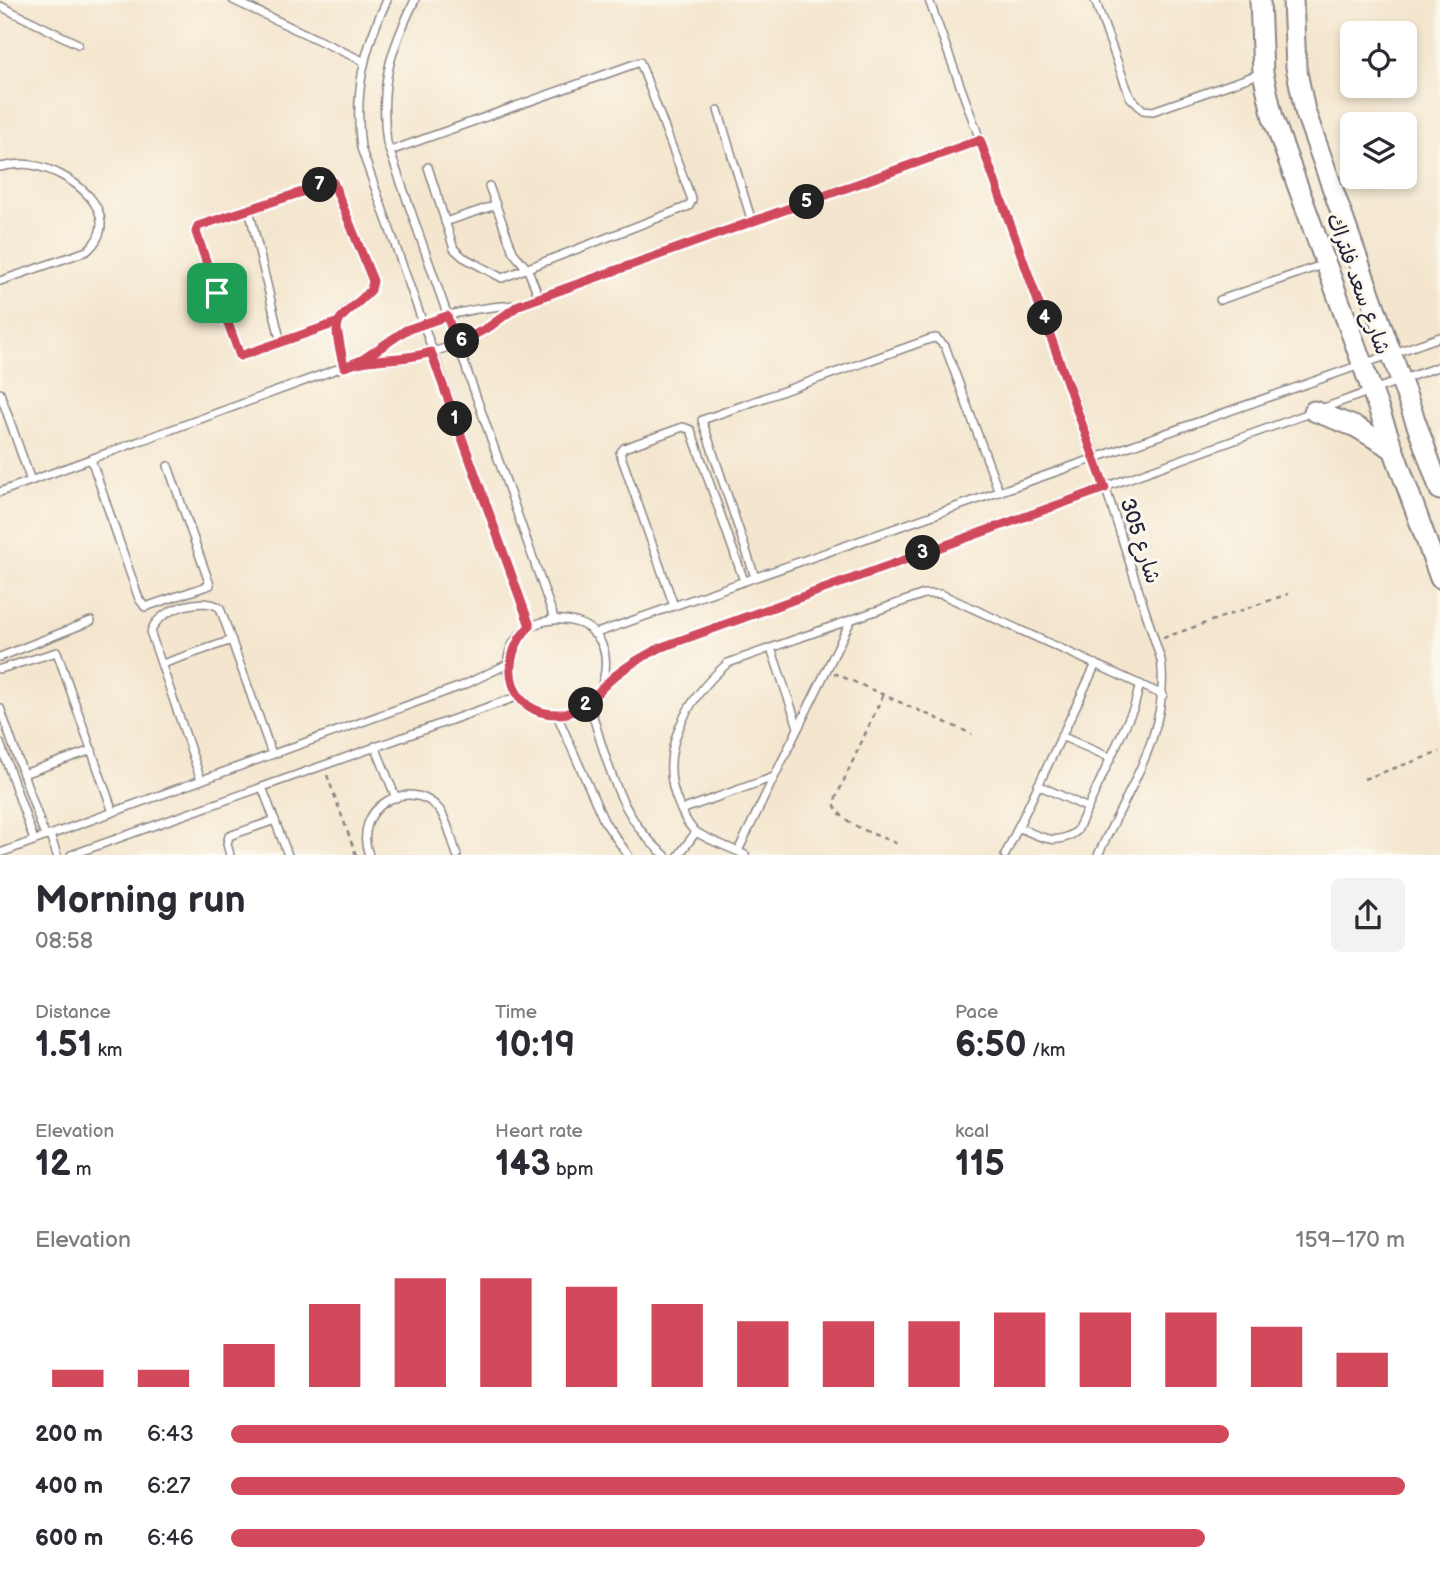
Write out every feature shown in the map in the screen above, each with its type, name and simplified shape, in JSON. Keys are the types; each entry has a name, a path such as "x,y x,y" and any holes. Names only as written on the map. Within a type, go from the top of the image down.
{"street":[{"name":"شارع سعد فلتراك","path":"1260,0 1263,72 1273,118 1440,578"},
{"name":"شارع سعد فلتراك","path":"1293,0 1296,67 1305,111 1440,490"},
{"path":"1314,411 1356,426 1393,449"}],"lane":[{"path":"233,0 363,61"},
{"path":"387,0 363,61 358,93 361,148 530,626"},
{"path":"415,0 390,56 384,85 383,114 390,151 554,618"},
{"name":"شارع 305","path":"929,0 1096,458 1161,660 1163,695 1158,724 1098,855"},
{"path":"1095,0 1130,97 1143,110 1153,111 1263,72"},
{"path":"0,6 78,44"},
{"path":"390,151 638,62 642,63 690,195 689,206 509,277 492,275 457,253 428,167"},
{"path":"718,110 752,222"},
{"path":"362,360 397,361 457,344 489,327 519,305 539,297 980,140"},
{"path":"0,167 31,164 62,176 95,202 102,214 103,228 98,242 87,251 0,281"},
{"path":"333,182 373,285 336,323 242,356 238,354 196,232 201,225 333,182"},
{"path":"489,186 513,252 528,270 539,297"},
{"path":"445,222 496,205"},
{"path":"249,209 281,342"},
{"path":"1220,300 1326,264"},
{"path":"0,492 362,360 390,338 447,316 482,308 519,305"},
{"path":"336,323 344,367"},
{"path":"755,577 702,420 917,343 936,338 945,346 999,492"},
{"path":"594,634 1440,338"},
{"path":"601,688 606,660 594,634 576,621 554,618 530,626 520,636 510,663 513,686 519,696 530,706 557,715 579,710 629,665 662,647 1440,366"},
{"path":"0,393 31,481"},
{"path":"674,606 620,453 624,448 683,428 691,429 744,581"},
{"path":"91,459 139,599 145,607 210,585 168,466"},
{"path":"851,620 774,777 741,853 696,832 681,810 671,776 671,756 684,715 709,679 728,663 924,594 941,594 1163,695"},
{"path":"201,780 151,634 152,626 161,614 206,602 214,603 220,608 272,754"},
{"path":"0,657 91,621"},
{"path":"162,664 232,640"},
{"path":"771,648 798,727"},
{"path":"0,670 57,652 113,812"},
{"path":"0,853 464,685 510,663"},
{"path":"1004,855 1096,664"},
{"path":"1018,827 1045,839 1068,838 1077,831 1134,707 1140,684"},
{"path":"71,855 519,696"},
{"path":"589,703 614,783 625,807 640,830 665,855"},
{"path":"0,708 47,836 57,855"},
{"path":"557,715 604,821 628,855"},
{"path":"1061,736 1111,758"},
{"path":"0,743 34,840"},
{"path":"375,746 396,798"},
{"path":"23,774 92,750"},
{"path":"681,810 774,777"},
{"path":"1038,785 1088,808"},
{"path":"262,787 288,855"},
{"path":"369,855 365,828 372,813 396,798 411,795 433,804 442,813 457,855"},
{"path":"230,855 227,844 229,836 275,820"},
{"path":"680,855 696,832"}],"path":[{"path":"1154,641 1289,594"},
{"path":"827,670 972,734"},
{"path":"883,695 834,802 836,811 844,818 898,845"},
{"path":"1364,779 1440,752"},
{"path":"324,765 356,855"}],"route":[{"path":"217,293 196,232 198,226 333,182 373,281 371,290 343,313 336,323 335,329 336,335 344,367 362,360 375,348 406,330 447,316 457,344 489,327 519,305 980,140 1105,488 662,647 629,665 579,710 557,715 543,712 530,706 513,686 510,663 513,649 530,626 431,352 397,361 362,360 344,367 336,335 336,323 240,356 217,293"}]}
